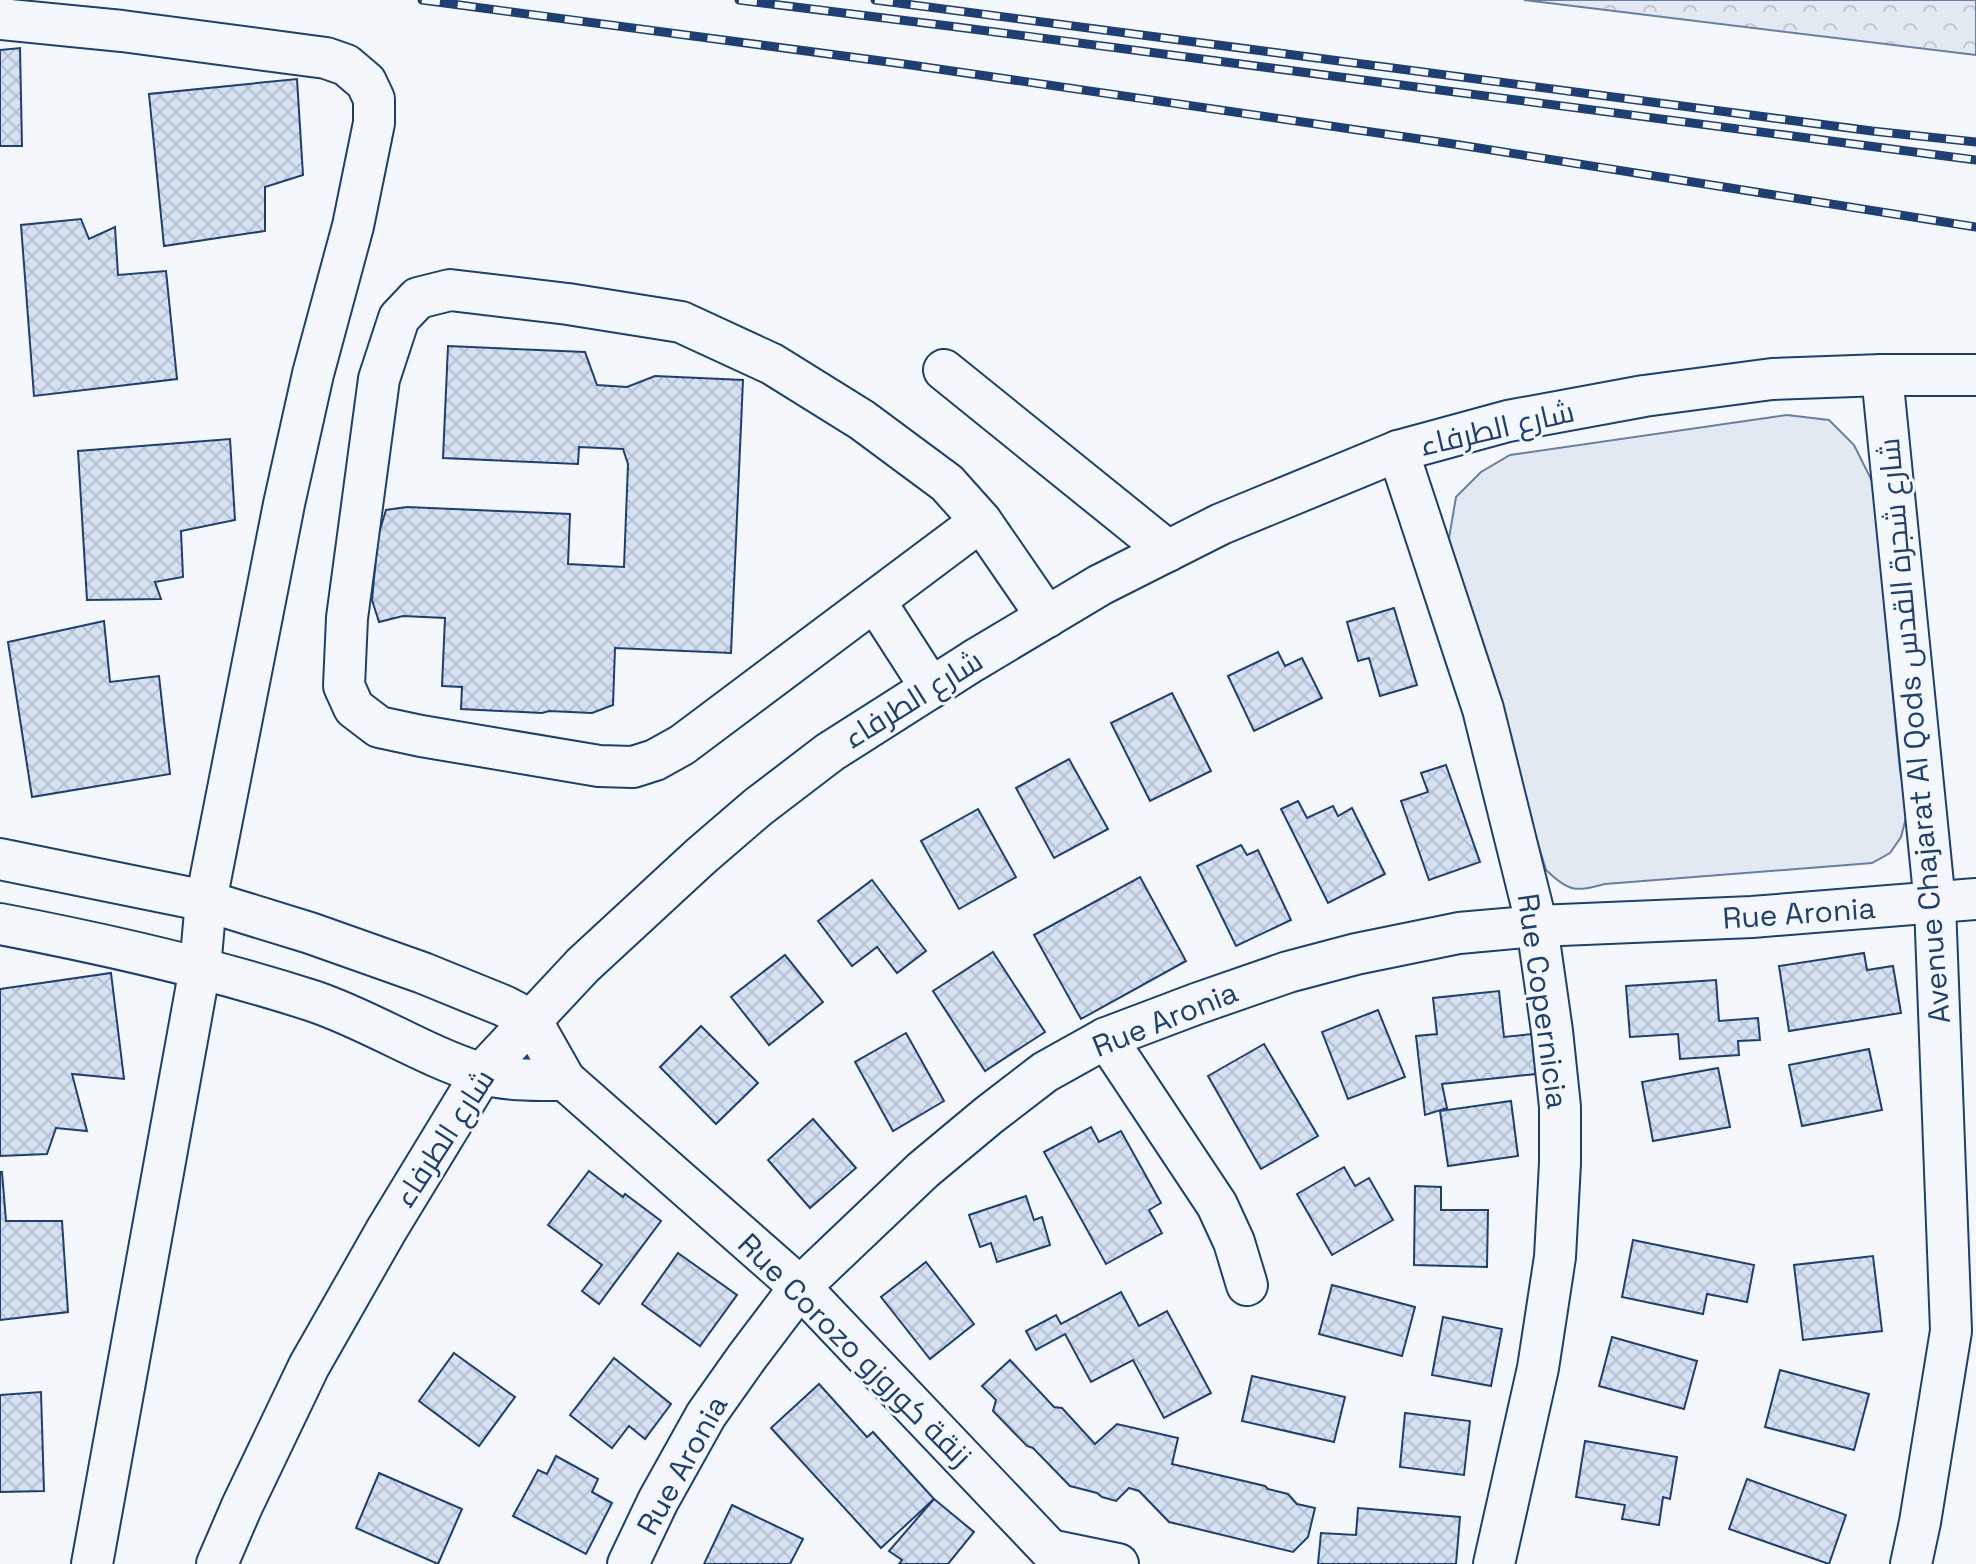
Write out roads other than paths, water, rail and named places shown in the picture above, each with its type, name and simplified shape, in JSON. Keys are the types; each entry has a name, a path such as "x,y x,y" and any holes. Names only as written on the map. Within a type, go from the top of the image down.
{"street":[{"path":"0,19 122,31 326,58 346,65 362,77 374,99 374,123 363,181 310,388 206,901 200,968 92,1564"},
{"path":"981,521 682,745 655,760 633,767 599,766 379,727 354,708 344,686 347,618 379,379 399,318 418,298 450,290 681,322 772,364 862,420 947,483 981,521 1047,617"},
{"path":"944,370 1168,551"},
{"name":"Avenue Chajarat Al Qods شارع شجرة القدس","path":"1882,375 1935,904 1964,1334 1911,1564"},
{"name":"شارع الطرفاء","path":"217,1564 309,1366 387,1229 482,1073 583,965 701,856 830,752 1100,585 1221,524 1398,451 1508,421 1644,396 1772,379 1976,375"},
{"name":"Rue Copernicia","path":"1398,451 1483,709 1537,926 1560,1107 1555,1257 1538,1368 1494,1564"},
{"path":"875,601 931,688"},
{"path":"0,859 206,901 423,973 531,1020"},
{"name":"Rue Aronia","path":"628,1564 658,1501 706,1415 800,1287 923,1170 989,1115 1045,1072 1106,1038 1275,977 1356,954 1459,933 1537,926 1752,917 1976,899"},
{"path":"0,924 100,943 200,968 339,1010 482,1073 532,1080 565,1080"},
{"name":"Rue Corozo زنقة كوروزو","path":"531,1020 565,1080 800,1287 1043,1557 1118,1564"},
{"path":"1106,1038 1217,1205 1234,1242 1247,1285"}],"railway":[{"path":"422,0 904,64 1447,143 1976,227"},
{"path":"739,0 1976,160"},
{"path":"875,0 1976,142"}]}
